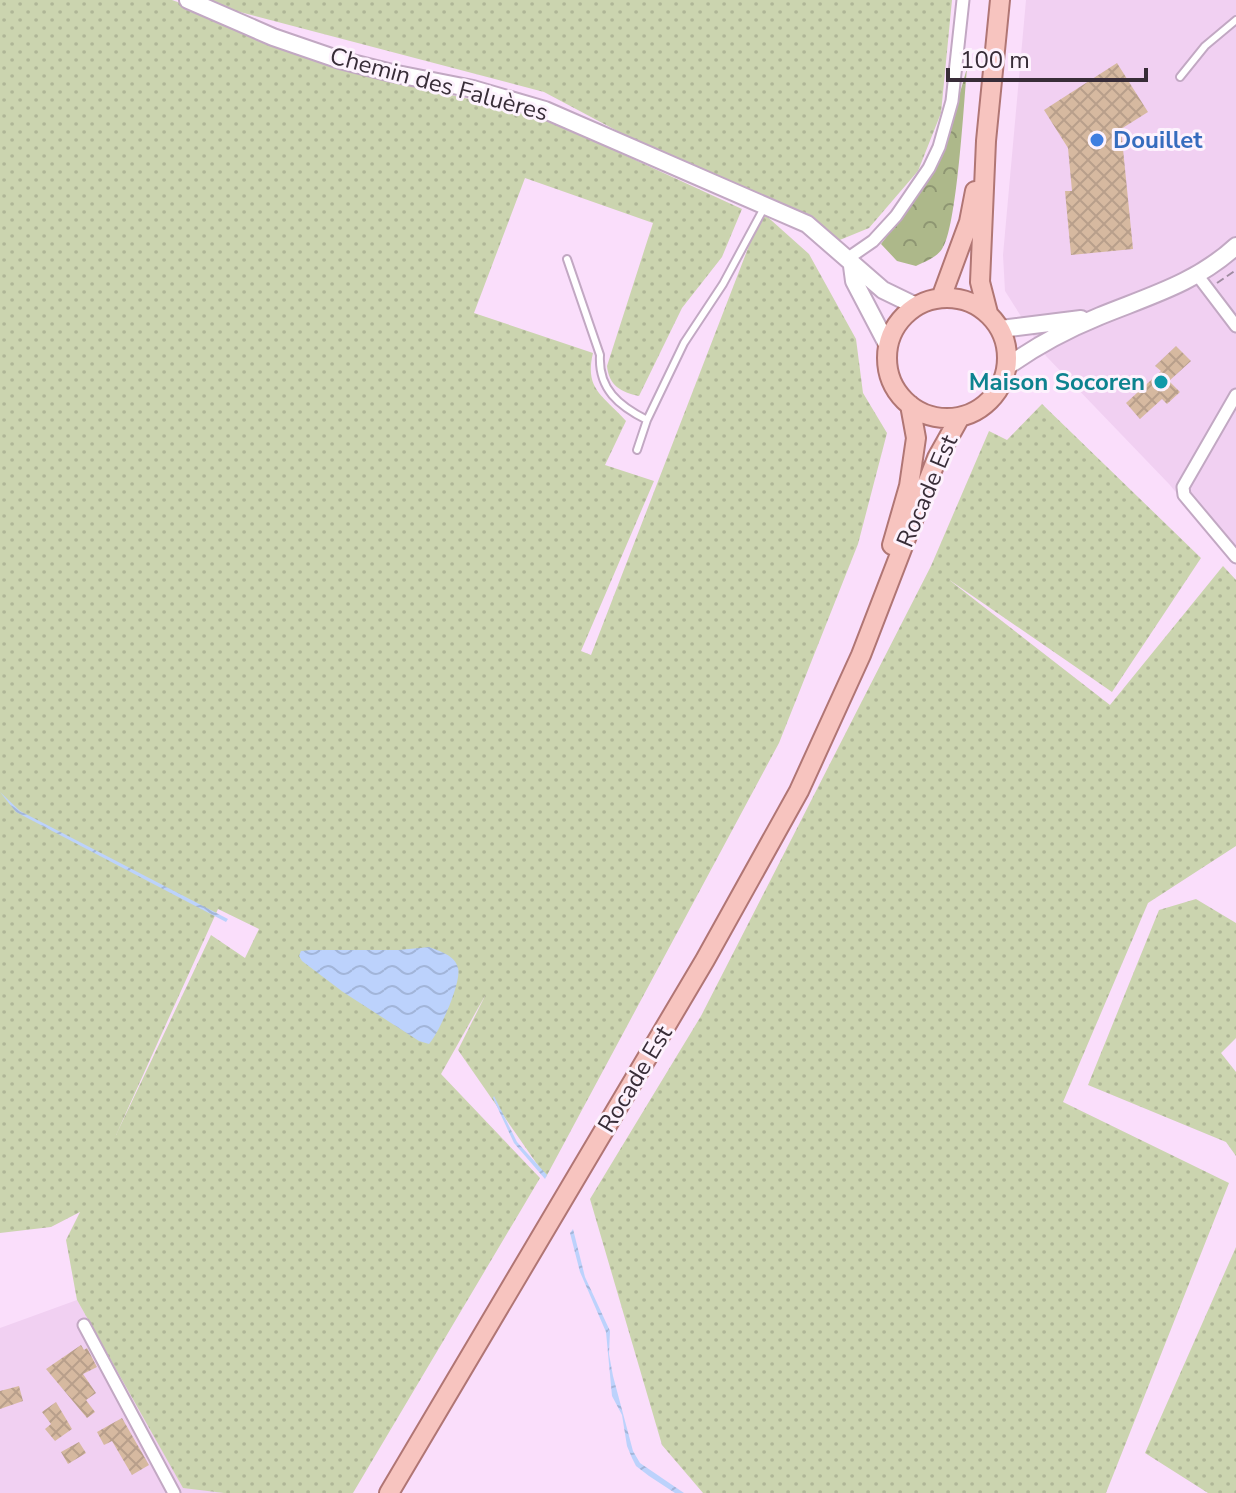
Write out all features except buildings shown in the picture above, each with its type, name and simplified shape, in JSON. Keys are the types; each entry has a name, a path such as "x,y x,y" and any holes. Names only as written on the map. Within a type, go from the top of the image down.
{"main road":[{"path":"988,313 980,282 986,141 1000,0"},
{"path":"941,298 969,222 986,141"},
{"path":"941,298 959,298 976,304 1001,329 1007,347 1008,366 1003,383 992,399 978,411 960,417 942,418 925,414 910,405 898,393 887,363 888,346 898,324 916,306 941,298"},
{"name":"Rocade Est","path":"861,655 909,486 916,438 910,405"},
{"name":"Rocade Est","path":"389,1493 705,960 799,791 861,655 937,458 960,417"}],"street":[{"name":"Chemin des Faluères","path":"188,0 273,37 340,60 473,89 545,110 807,224 883,290 916,306"},
{"path":"850,263 896,216 929,168 939,147 952,101 963,0"},
{"path":"1008,366 1030,350 1098,317 1203,282 1236,246"},
{"name":"Chemin des Faluères","path":"850,263 854,281 888,346"},
{"path":"1203,282 1236,326"},
{"path":"1001,329 1098,317"},
{"path":"1236,395 1183,487 1184,495 1236,557"},
{"path":"84,1325 174,1493"}],"lane":[{"path":"1180,77 1205,46 1236,20"},
{"path":"637,450 647,420 684,343 723,284 765,206"},
{"path":"567,259 600,355 599,370 609,391 624,408 647,420"}],"path":[{"path":"1203,282 1236,270"}],"shaded area":[{"path":"1026,0 1236,0 1236,564 1169,484 1046,356 1005,291 1003,255"},
{"path":"77,1300 183,1487 224,1493 0,1493 0,1328"}],"green space":[{"path":"0,0 172,0 414,87 516,109 557,124 742,209 722,257 682,308 639,396 617,387 610,379 607,366 653,223 525,178 474,313 593,353 591,376 594,384 626,421 605,465 654,481 581,651 591,655 762,212 809,254 856,339 863,393 887,433 858,544 779,743 546,1177 458,1050 486,994 441,1074 540,1178 353,1493 224,1493 183,1488 77,1300 66,1240 80,1212 51,1227 0,1233","holes":["218,909 259,929 245,958 211,935 116,1135"]},
{"path":"194,0 952,0 941,113 918,171 869,228 830,244 544,92"},
{"path":"967,68 956,191 947,237 939,252 916,266 897,261 881,244 934,173"},
{"path":"1042,404 1201,558 1112,692 948,579 1110,705 1223,566 1236,580 1236,846 1148,903 1063,1102 1229,1183 1106,1493 703,1493 662,1445 590,1199 701,1016 931,566 989,431 1007,440"},
{"path":"1196,899 1236,923 1236,1038 1221,1053 1236,1072 1236,1156 1226,1142 1088,1085 1159,910"},
{"path":"1236,1247 1236,1493 1208,1493 1145,1453"}],"water":[{"path":"0,792 20,811 228,919 226,922 16,812"},
{"path":"429,947 454,960 458,975 449,1007 429,1044 419,1041 343,992 299,956 301,951 311,950"},
{"path":"494,1096 517,1142 547,1175 545,1179 514,1143"},
{"path":"573,1229 585,1277 610,1331 609,1354 613,1376 633,1451 640,1463 684,1493 675,1493 649,1476 636,1466 632,1458 622,1415 612,1396 606,1332 580,1272 570,1233"}],"place":[{"name":"Douillet","path":"1097,140"},
{"name":"Maison Socoren","path":"1161,382"}]}
